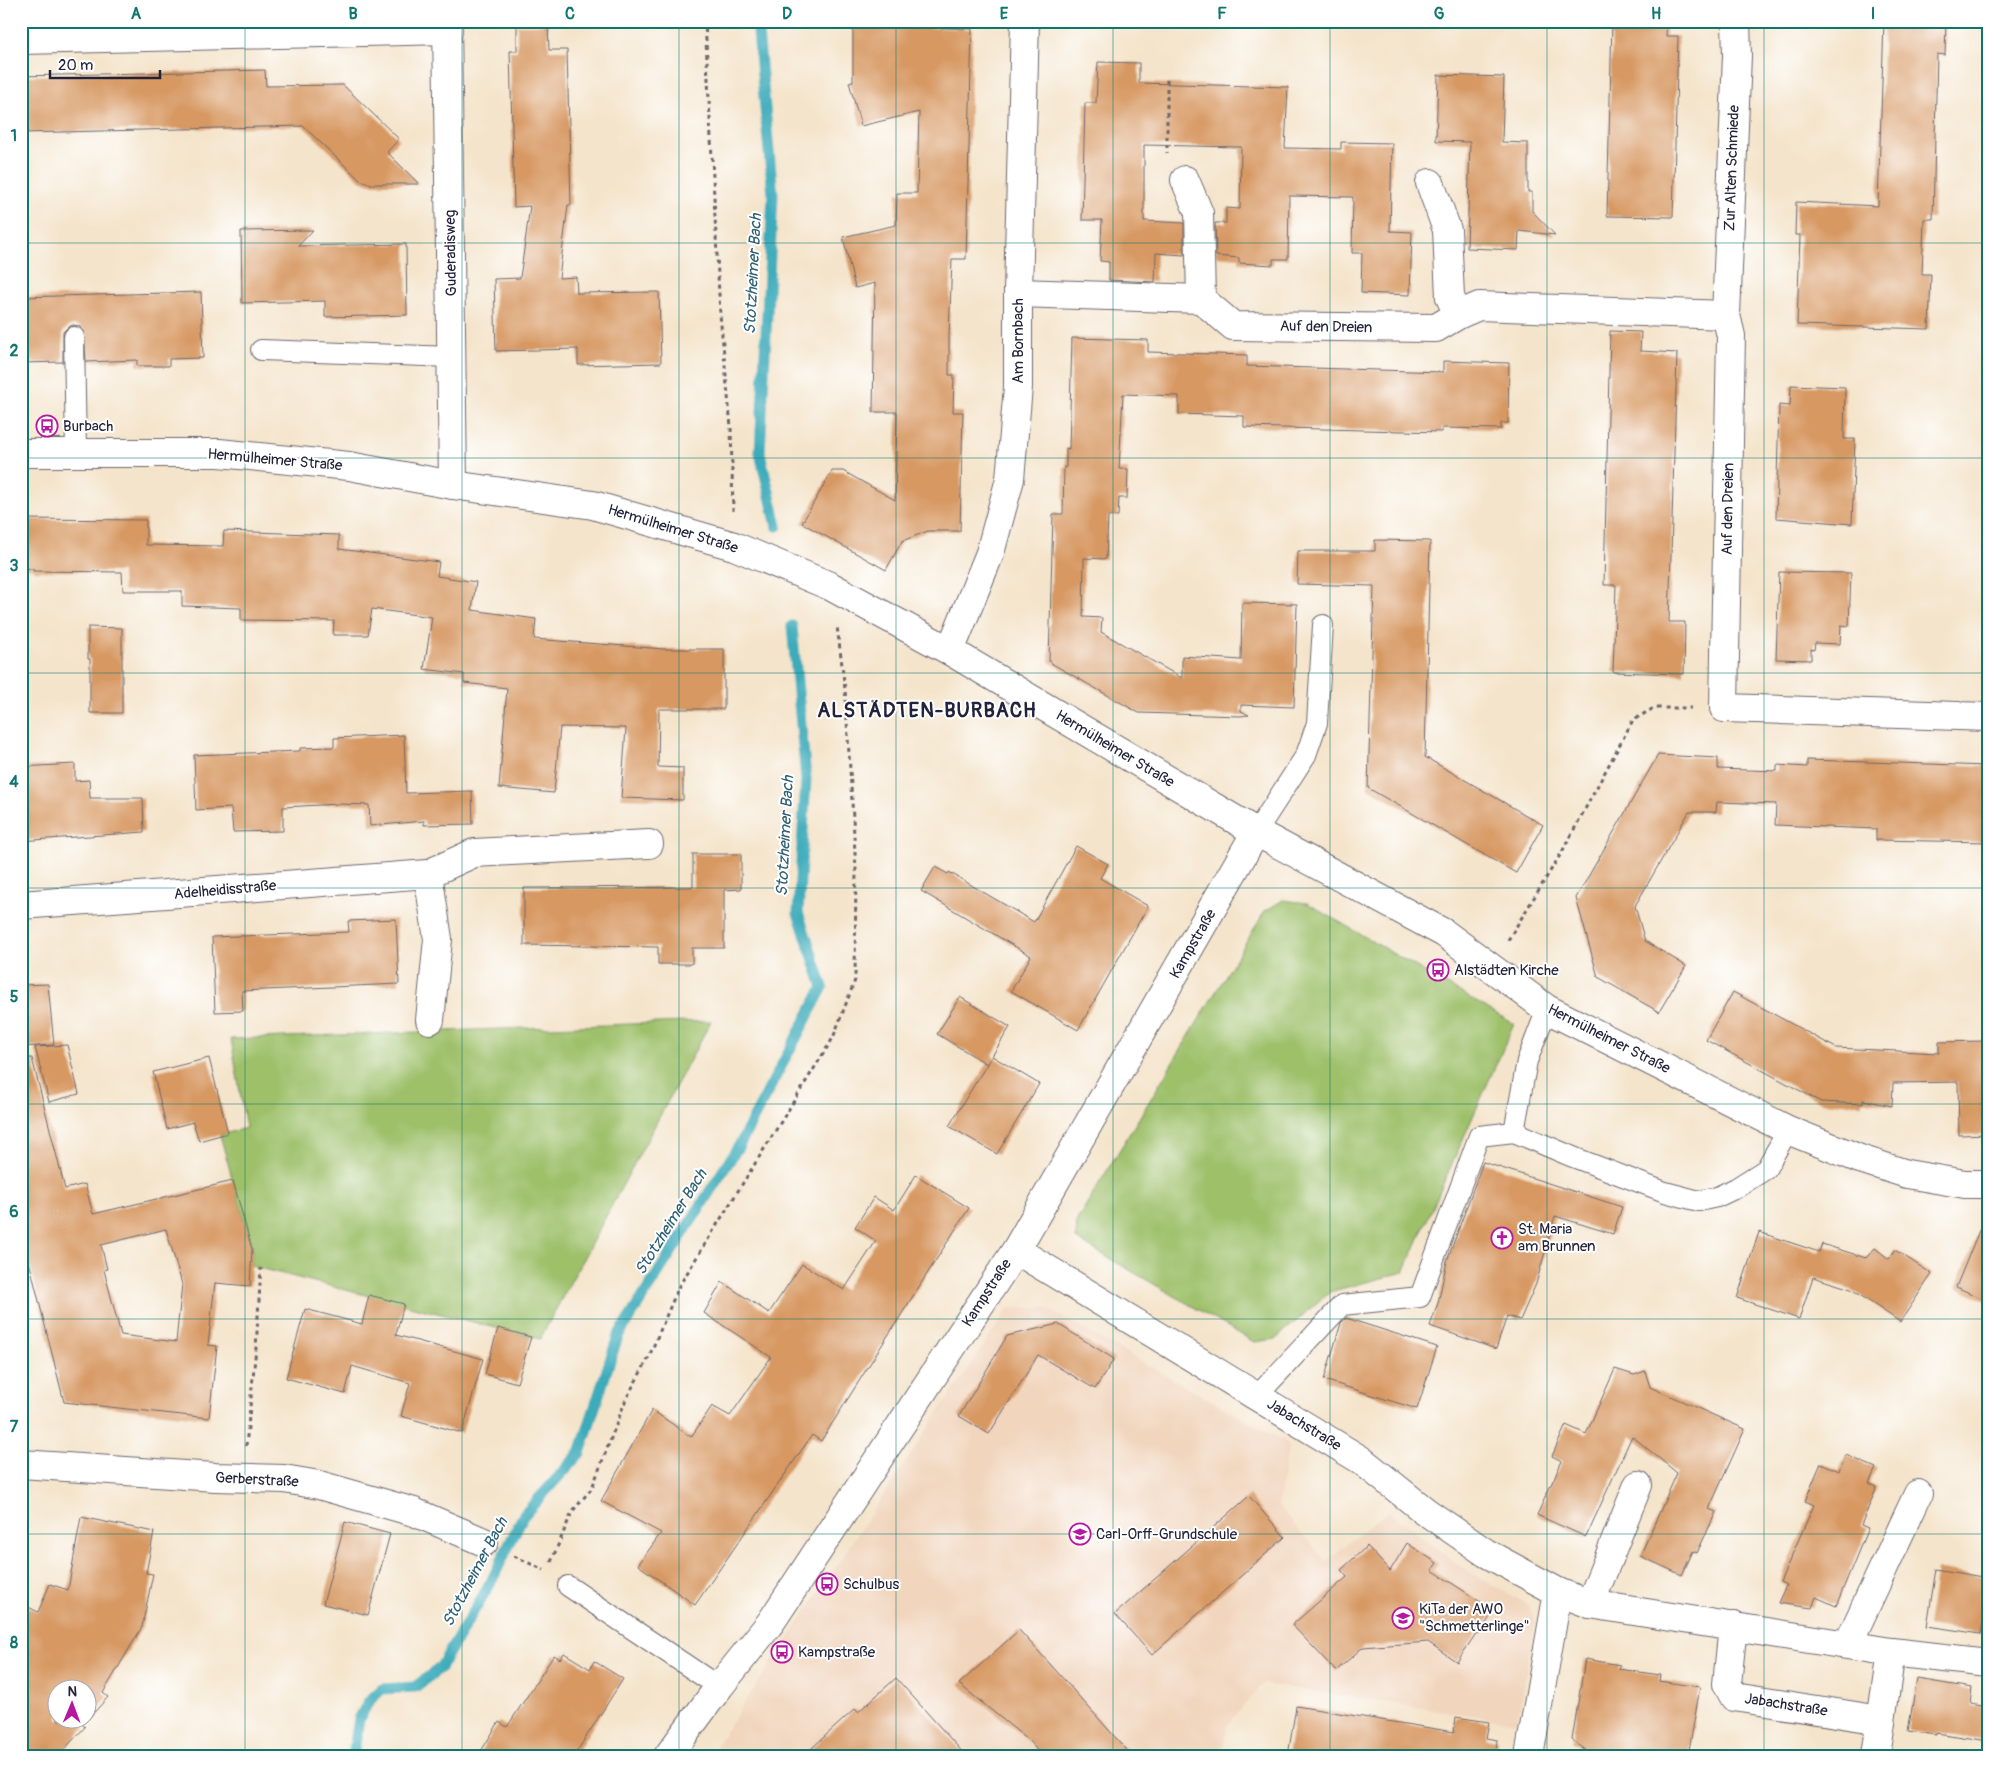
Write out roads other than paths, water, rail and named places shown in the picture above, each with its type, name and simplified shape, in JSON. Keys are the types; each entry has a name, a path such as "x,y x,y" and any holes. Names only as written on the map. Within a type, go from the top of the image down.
{"street":[{"name":"Am Bornbach","path":"950,651 990,553 1010,479 1018,387 1018,293 1025,21"},
{"name":"Zur Alten Schmiede","path":"1726,315 1737,56 1736,21"},
{"path":"21,40 152,29 448,25"},
{"name":"Guderadisweg","path":"448,25 454,485"},
{"path":"1018,293 1201,299 1199,213 1186,180"},
{"path":"1430,183 1447,230 1450,297 1458,315"},
{"name":"Auf den Dreien","path":"1201,299 1233,326 1436,328 1458,315 1480,306 1726,315 1731,336 1724,708 1988,717"},
{"name":"Hermülheimer Straße","path":"21,453 219,453 349,466 454,485 593,505 734,546 830,586 950,651 1256,832 1444,933 1492,966 1547,1009 1788,1130 1860,1159 1907,1174 1965,1184 1988,1184"},
{"name":"Kampstraße","path":"668,1756 719,1687 771,1622 1016,1250 1256,832"},
{"name":"Adelheidisstraße","path":"21,905 428,874 474,853 649,844"},
{"path":"428,874 438,939 430,1020"},
{"name":"Jabachstraße","path":"1016,1250 1361,1460 1425,1511 1486,1553 1558,1592 1590,1604 1891,1652 1988,1663"},
{"name":"Gerberstraße","path":"21,1464 242,1479 284,1479 318,1485 414,1512 484,1542"},
{"path":"1590,1604 1638,1485"},
{"path":"1848,1644 1918,1494"},
{"path":"1529,1756 1558,1592"},
{"name":"Jabachstraße","path":"1733,1626 1727,1684 1734,1697 1881,1720"},
{"path":"1876,1756 1891,1652"}],"lane":[{"path":"74,337 76,452"},
{"path":"260,350 452,357"},
{"path":"1256,832 1306,755 1317,723 1323,625"},
{"path":"1514,1132 1527,1061 1547,1009"},
{"path":"1257,1396 1342,1305 1420,1297 1478,1136 1514,1132 1665,1192 1699,1201 1717,1197 1736,1188 1766,1169 1788,1130"},
{"path":"568,1586 719,1687"}],"waterway":[{"name":"Stotzheimer Bach","path":"757,21 773,195 760,453 777,526"},
{"name":"Stotzheimer Bach","path":"353,1756 359,1719 369,1701 382,1689 415,1687 440,1668 491,1582 523,1516 580,1453 618,1336 740,1144 823,987 798,913 806,779 792,626"}],"place":[{"name":"Burbach","path":"47,426"},
{"name":"Alstädten Kirche","path":"1438,970"},
{"name":"St. Maria am Brunnen","path":"1502,1238"},
{"name":"Carl-Orff-Grundschule","path":"1080,1534"},
{"name":"Schulbus","path":"827,1584"},
{"name":"KiTa der AWO \"Schmetterlinge\"","path":"1403,1618"},
{"name":"Kampstraße","path":"782,1652"}],"district":[{"name":"ALSTÄDTEN-BURBACH","path":"927,710"}]}
